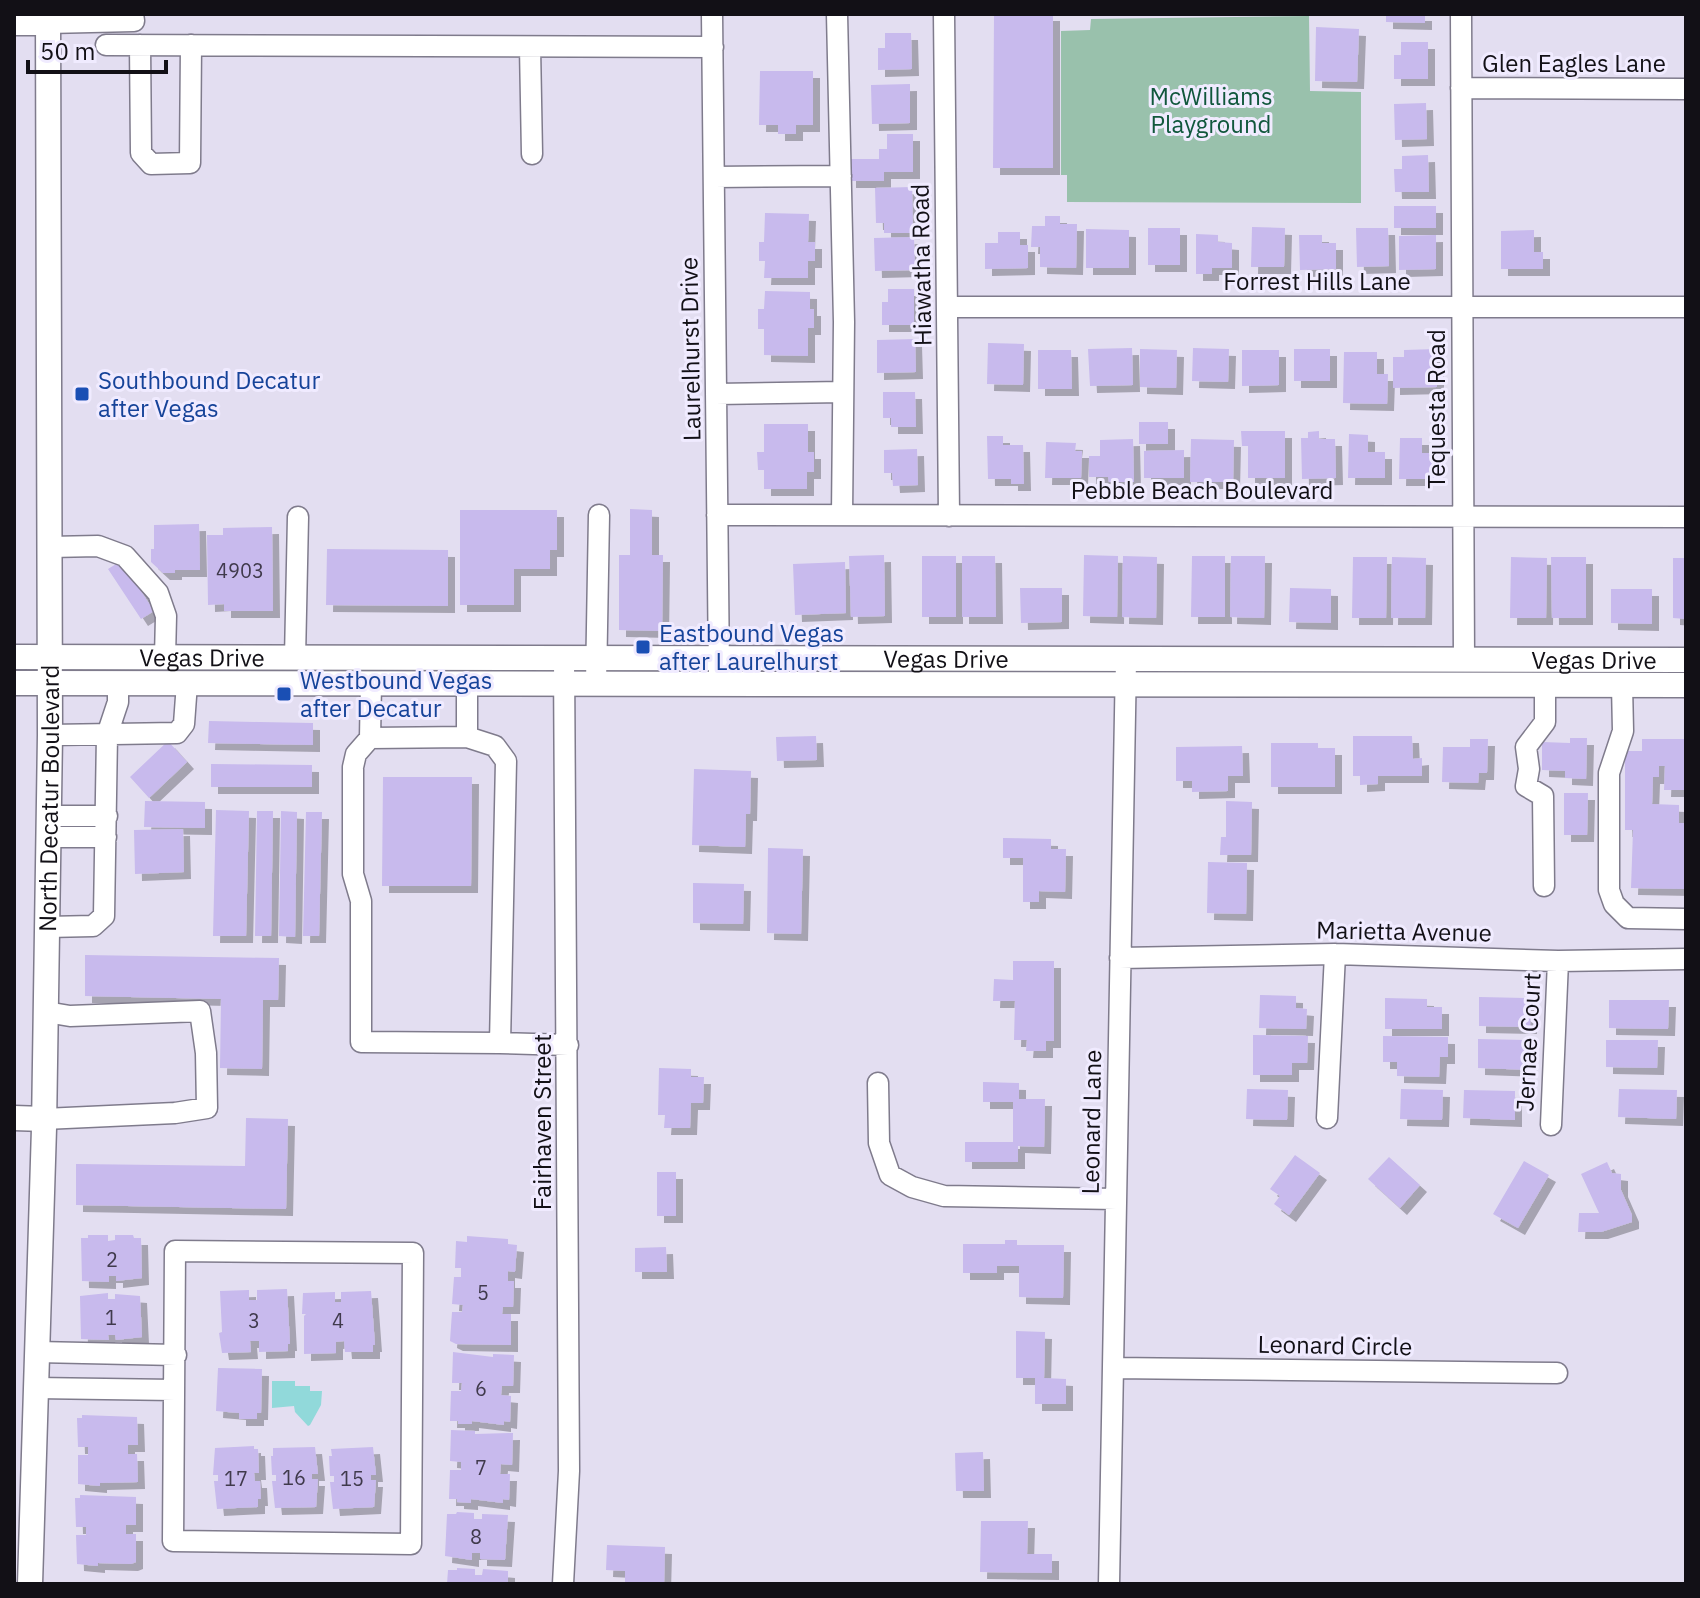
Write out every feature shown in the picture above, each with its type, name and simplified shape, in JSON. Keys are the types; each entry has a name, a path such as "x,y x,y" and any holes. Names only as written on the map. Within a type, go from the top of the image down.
{"main road":[{"path":"14,23 48,19"},
{"name":"North Decatur Boulevard","path":"30,1584 44,1119 51,683 48,19"},
{"name":"Vegas Drive","path":"14,657 370,658 467,671"},
{"path":"370,658 371,683"},
{"name":"Vegas Drive","path":"1125,672 1464,660 1686,660"},
{"path":"1545,660 1545,685"},
{"path":"1622,660 1622,685"},
{"name":"Vegas Drive","path":"14,683 371,683 467,671 719,671 1125,672 1545,685 1686,685"},
{"path":"14,1118 44,1119"}],"street":[{"path":"48,19 134,21 133,14"},
{"name":"Laurelhurst Drive","path":"712,14 719,671"},
{"path":"837,14 842,515"},
{"name":"Hiawatha Road","path":"944,14 949,516"},
{"name":"Tequesta Road","path":"1461,14 1464,660"},
{"path":"106,45 713,47"},
{"path":"140,45 141,153 151,164 190,163 191,45"},
{"path":"530,47 532,154"},
{"name":"Glen Eagles Lane","path":"1461,88 1686,89"},
{"path":"714,177 841,176"},
{"name":"Forrest Hills Lane","path":"947,307 1686,307"},
{"path":"716,394 843,392"},
{"path":"596,671 599,515"},
{"name":"Pebble Beach Boulevard","path":"717,515 1686,517"},
{"path":"295,658 298,517"},
{"path":"50,547 98,546 125,556 158,593 166,616 165,657"},
{"path":"467,671 467,737"},
{"name":"Fairhaven Street","path":"563,1584 569,1471 564,671"},
{"name":"Leonard Lane","path":"1109,1584 1125,672"},
{"path":"47,927 93,926 104,916 107,735 118,702 118,683"},
{"path":"50,735 177,733 184,724 187,683"},
{"path":"371,683 370,738 356,754 353,767 353,874 361,901 361,1042 568,1045"},
{"path":"1544,886 1543,796 1526,786 1529,769 1526,747 1545,722 1545,685"},
{"path":"1622,685 1623,731 1609,773 1609,890 1614,904 1628,918 1686,919"},
{"path":"370,738 467,737 495,746 506,761 500,1043"},
{"path":"48,826 107,816"},
{"path":"48,826 106,837"},
{"path":"1327,1118 1335,954"},
{"name":"Marietta Avenue","path":"1120,958 1335,954 1558,961 1686,959"},
{"name":"Jernae Court","path":"1551,1125 1558,961"},
{"path":"44,1119 175,1113 207,1108 206,1053 200,1011 70,1016 46,1012"},
{"path":"878,1083 879,1143 890,1175 912,1187 944,1196 1116,1199"},
{"path":"175,1251 413,1253 411,1544 173,1541 176,1355 175,1251"},
{"path":"37,1352 176,1355"},
{"name":"Leonard Circle","path":"1113,1368 1557,1373"},
{"path":"36,1388 174,1390"}],"green space":[{"name":"McWilliams Playground","path":"1309,16 1310,91 1361,92 1361,203 1067,202 1067,175 1061,175 1061,31 1090,30 1091,19"}],"shaded area":[{"path":"272,1381 295,1381 295,1386 310,1386 310,1391 322,1391 321,1405 310,1425 295,1412 294,1406 272,1408"}],"building":[{"path":"994,14 1053,14 1053,168 993,168"},
{"path":"1386,14 1425,14 1425,23 1386,22"},
{"path":"1316,27 1359,29 1357,82 1315,81"},
{"path":"885,33 911,33 912,69 878,70 878,48 885,48"},
{"path":"1401,42 1428,42 1428,79 1394,79 1394,55 1401,55"},
{"path":"760,71 813,71 813,125 796,125 796,134 778,134 778,125 759,125"},
{"path":"910,84 910,123 872,124 871,85"},
{"path":"1426,103 1427,139 1395,140 1394,104"},
{"path":"887,134 913,134 913,172 884,172 884,181 849,181 849,159 879,159 879,149 887,149"},
{"path":"1428,155 1429,192 1395,192 1394,169 1402,169 1402,156"},
{"path":"912,187 913,233 884,233 884,223 876,223 875,188"},
{"path":"1394,206 1436,206 1436,228 1394,228"},
{"path":"765,213 809,214 808,242 815,242 815,261 808,261 808,278 764,278 765,261 759,261 759,242 764,242"},
{"path":"1045,216 1060,216 1060,224 1077,224 1076,268 1040,267 1040,247 1031,247 1032,226 1045,226"},
{"path":"1252,227 1285,228 1284,267 1251,267"},
{"path":"1148,228 1180,228 1180,265 1148,265"},
{"path":"1356,228 1388,228 1389,266 1357,267"},
{"path":"1086,229 1129,230 1129,268 1086,268"},
{"path":"1534,230 1534,252 1543,252 1543,269 1501,269 1501,231"},
{"path":"998,232 1020,232 1020,245 1028,245 1028,268 985,269 985,243 998,243"},
{"path":"1196,234 1218,235 1218,242 1232,243 1232,268 1212,268 1212,274 1196,274"},
{"path":"1299,235 1322,235 1322,243 1336,243 1336,269 1300,270"},
{"path":"1436,235 1436,269 1399,270 1399,236"},
{"path":"914,237 915,270 875,271 874,238"},
{"path":"888,289 914,289 914,325 882,325 882,302 888,302"},
{"path":"765,291 810,292 814,328 808,328 808,356 764,355 764,329 758,329 758,309 764,309"},
{"path":"915,339 916,372 877,373 877,340"},
{"path":"988,343 1024,344 1023,385 987,384"},
{"path":"1132,348 1133,385 1090,386 1088,349"},
{"path":"1193,348 1229,349 1228,382 1192,381"},
{"path":"1140,349 1177,350 1176,388 1140,387"},
{"path":"1294,349 1330,349 1330,381 1294,381"},
{"path":"1437,349 1437,387 1393,388 1393,357 1404,357 1404,350"},
{"path":"1038,350 1071,350 1072,389 1038,389"},
{"path":"1242,350 1279,350 1279,385 1242,386"},
{"path":"1344,352 1377,352 1377,374 1388,374 1387,404 1343,403"},
{"path":"883,392 915,392 916,427 891,427 891,418 883,418"},
{"path":"1139,422 1168,422 1168,444 1139,444"},
{"path":"764,424 808,424 808,452 814,452 814,472 807,472 807,489 764,489 764,470 758,470 757,452 764,452"},
{"path":"1241,431 1285,431 1285,478 1248,478 1248,446 1242,446"},
{"path":"1319,431 1319,439 1335,439 1336,478 1302,479 1301,438 1308,438 1308,432"},
{"path":"1349,434 1368,435 1368,452 1385,452 1385,478 1348,478"},
{"path":"987,436 1003,436 1003,445 1023,445 1024,484 1011,484 1011,479 988,479"},
{"path":"1400,438 1422,438 1422,453 1437,453 1436,479 1399,479"},
{"path":"1133,439 1134,482 1109,482 1108,477 1089,477 1089,456 1100,456 1100,440"},
{"path":"1191,439 1234,440 1233,482 1190,482"},
{"path":"1046,442 1076,443 1075,451 1082,451 1081,478 1045,478"},
{"path":"917,449 918,485 893,486 892,473 884,473 884,450"},
{"path":"1184,450 1184,478 1144,478 1144,451"},
{"path":"630,509 652,510 652,555 663,555 662,631 619,630 619,555 630,555"},
{"path":"460,510 557,510 557,550 550,550 550,569 514,569 514,605 460,605"},
{"path":"199,524 200,570 163,573 151,562 154,525"},
{"path":"272,527 273,611 224,611 224,604 208,605 207,535 223,535 223,528"},
{"path":"327,549 448,550 448,606 326,605"},
{"path":"884,555 885,616 851,617 849,556"},
{"path":"1084,555 1118,556 1117,617 1083,616"},
{"path":"922,556 956,556 956,617 922,617"},
{"path":"962,556 995,556 996,617 962,617"},
{"path":"1123,556 1157,557 1156,618 1122,617"},
{"path":"1192,556 1225,556 1225,617 1191,617"},
{"path":"1231,556 1265,556 1264,618 1230,617"},
{"path":"1353,557 1387,557 1386,618 1352,618"},
{"path":"1392,557 1426,558 1425,618 1391,618"},
{"path":"1511,557 1547,558 1546,618 1510,618"},
{"path":"1551,557 1586,557 1586,618 1552,618"},
{"path":"1673,558 1686,558 1686,619 1673,618"},
{"path":"121,561 154,611 141,619 108,569"},
{"path":"845,562 846,613 795,615 793,564"},
{"path":"1020,588 1062,588 1062,622 1021,623"},
{"path":"1290,588 1331,589 1331,623 1289,622"},
{"path":"1611,589 1652,589 1652,624 1611,623"},
{"path":"209,721 313,723 313,745 208,743"},
{"path":"816,736 817,760 777,761 776,737"},
{"path":"1353,736 1412,736 1413,759 1422,758 1422,776 1378,776 1378,784 1360,785 1360,776 1353,776"},
{"path":"1570,738 1587,738 1586,779 1565,778 1565,771 1542,770 1542,742 1570,743"},
{"path":"1470,739 1488,739 1487,773 1479,773 1478,783 1442,782 1443,747 1470,747"},
{"path":"1642,739 1686,739 1686,790 1664,790 1665,766 1659,766 1659,777 1653,777 1652,804 1679,805 1679,823 1686,823 1685,889 1631,888 1633,830 1625,830 1625,751 1642,751"},
{"path":"168,741 187,762 149,798 130,777"},
{"path":"1271,743 1318,743 1318,748 1335,748 1335,787 1271,787"},
{"path":"1242,746 1243,776 1228,776 1228,791 1192,792 1192,781 1176,781 1176,747"},
{"path":"211,764 312,765 312,787 211,787"},
{"path":"694,769 751,771 745,847 692,845"},
{"path":"383,777 472,777 471,886 382,886"},
{"path":"1564,793 1588,793 1587,835 1564,835"},
{"path":"145,801 205,802 205,828 144,827"},
{"path":"1226,801 1252,802 1251,855 1220,855 1221,837 1226,837"},
{"path":"216,810 249,811 246,936 213,936"},
{"path":"257,811 273,811 271,936 255,936"},
{"path":"281,811 297,812 295,937 279,936"},
{"path":"306,812 322,812 319,936 303,936"},
{"path":"183,829 184,872 135,874 134,830"},
{"path":"1003,838 1051,839 1051,849 1066,849 1065,892 1039,891 1039,902 1023,902 1023,858 1003,858"},
{"path":"768,848 803,849 801,934 767,933"},
{"path":"1208,862 1247,863 1246,914 1207,913"},
{"path":"693,883 744,884 743,924 693,923"},
{"path":"85,955 279,958 278,1000 263,1000 262,1069 220,1068 221,999 85,996"},
{"path":"1013,961 1054,961 1054,1041 1046,1041 1046,1051 1026,1051 1027,1040 1014,1040 1015,1001 993,1001 994,979 1013,980"},
{"path":"1260,995 1296,996 1296,1008 1307,1009 1306,1029 1259,1028"},
{"path":"1479,997 1531,998 1530,1027 1479,1026"},
{"path":"1385,998 1427,999 1427,1007 1442,1007 1442,1029 1385,1029"},
{"path":"1609,1000 1669,1000 1668,1029 1609,1028"},
{"path":"1253,1035 1308,1036 1307,1063 1292,1063 1292,1075 1253,1075"},
{"path":"1383,1036 1448,1037 1448,1057 1440,1057 1439,1077 1397,1076 1397,1062 1383,1062"},
{"path":"1478,1039 1531,1040 1530,1070 1478,1068"},
{"path":"1606,1040 1658,1040 1657,1068 1606,1067"},
{"path":"659,1068 691,1069 691,1077 704,1077 703,1103 691,1103 690,1128 664,1128 665,1115 658,1115"},
{"path":"983,1082 1019,1083 1019,1099 1045,1099 1044,1147 1018,1146 1018,1162 965,1162 965,1142 1013,1142 1013,1102 983,1102"},
{"path":"1247,1089 1288,1090 1287,1120 1246,1119"},
{"path":"1401,1089 1443,1090 1442,1120 1400,1119"},
{"path":"1619,1089 1677,1090 1676,1119 1618,1117"},
{"path":"1464,1090 1515,1091 1515,1120 1463,1118"},
{"path":"246,1118 288,1119 286,1209 76,1205 76,1164 245,1166"},
{"path":"1295,1155 1320,1173 1289,1215 1274,1204 1280,1196 1270,1189"},
{"path":"1389,1157 1420,1185 1400,1208 1368,1179"},
{"path":"1524,1161 1549,1175 1518,1228 1493,1214"},
{"path":"1607,1162 1612,1173 1621,1174 1621,1190 1632,1222 1601,1232 1578,1232 1579,1213 1599,1213 1581,1174"},
{"path":"657,1172 676,1172 676,1216 657,1216"},
{"path":"88,1235 108,1235 108,1241 115,1240 115,1235 141,1238 142,1278 116,1281 116,1276 109,1276 109,1282 82,1281 81,1238 88,1238"},
{"path":"467,1236 508,1239 508,1244 517,1245 515,1272 508,1271 508,1281 514,1281 513,1307 503,1307 502,1314 511,1314 511,1345 456,1344 450,1341 452,1312 462,1312 463,1305 452,1304 454,1277 461,1277 461,1268 455,1268 456,1241 467,1242"},
{"path":"1005,1240 1017,1240 1017,1245 1064,1245 1063,1298 1019,1297 1019,1266 997,1266 997,1273 963,1273 963,1244 1005,1244"},
{"path":"666,1247 667,1272 635,1272 635,1248"},
{"path":"287,1289 288,1351 259,1352 259,1341 250,1341 251,1352 222,1353 220,1291 249,1290 249,1300 257,1300 257,1290"},
{"path":"371,1291 373,1352 345,1352 344,1341 336,1342 336,1353 304,1354 306,1314 302,1314 303,1293 335,1292 335,1302 341,1302 341,1292"},
{"path":"108,1293 108,1299 115,1299 115,1294 140,1296 142,1337 116,1340 115,1335 108,1335 109,1340 81,1339 80,1296"},
{"path":"1016,1331 1045,1332 1044,1378 1066,1379 1066,1404 1035,1404 1035,1378 1016,1378"},
{"path":"453,1352 493,1357 493,1354 514,1355 513,1386 502,1386 501,1395 511,1396 510,1422 504,1421 504,1425 472,1421 472,1424 458,1424 458,1421 450,1421 451,1391 461,1391 462,1383 452,1383"},
{"path":"218,1368 262,1369 261,1413 257,1413 257,1419 239,1419 239,1413 216,1411"},
{"path":"82,1415 137,1417 138,1445 128,1445 128,1454 137,1454 138,1482 100,1483 100,1486 78,1484 78,1455 88,1455 88,1447 78,1447 77,1418 82,1418"},
{"path":"451,1430 475,1431 475,1434 513,1433 512,1465 501,1464 500,1474 510,1474 509,1500 503,1499 503,1503 471,1499 471,1503 449,1499 450,1470 461,1470 461,1462 450,1461"},
{"path":"254,1446 258,1449 259,1473 254,1473 255,1481 260,1481 258,1507 217,1509 214,1481 218,1481 218,1475 213,1475 215,1448"},
{"path":"315,1447 318,1474 312,1474 312,1479 318,1479 316,1507 275,1508 273,1448"},
{"path":"373,1447 376,1475 371,1475 371,1480 376,1480 374,1507 333,1509 331,1449"},
{"path":"983,1452 984,1491 956,1491 955,1453"},
{"path":"80,1495 136,1497 136,1525 126,1525 126,1534 136,1534 136,1562 98,1563 98,1566 77,1564 76,1535 86,1535 86,1527 76,1527 75,1498 80,1498"},
{"path":"474,1513 474,1519 482,1519 482,1514 508,1515 505,1560 480,1559 480,1553 472,1553 472,1560 445,1556 447,1514"},
{"path":"981,1521 1028,1521 1027,1554 1052,1554 1052,1573 980,1572"},
{"path":"607,1545 665,1547 664,1584 625,1584 625,1571 606,1570"},
{"path":"475,1569 475,1575 482,1575 483,1569 508,1571 508,1584 447,1584 448,1570"}],"place":[{"name":"Southbound Decatur after Vegas","path":"82,394"},
{"name":"Eastbound Vegas after Laurelhurst","path":"643,647"},
{"name":"Westbound Vegas after Decatur","path":"284,694"}]}
